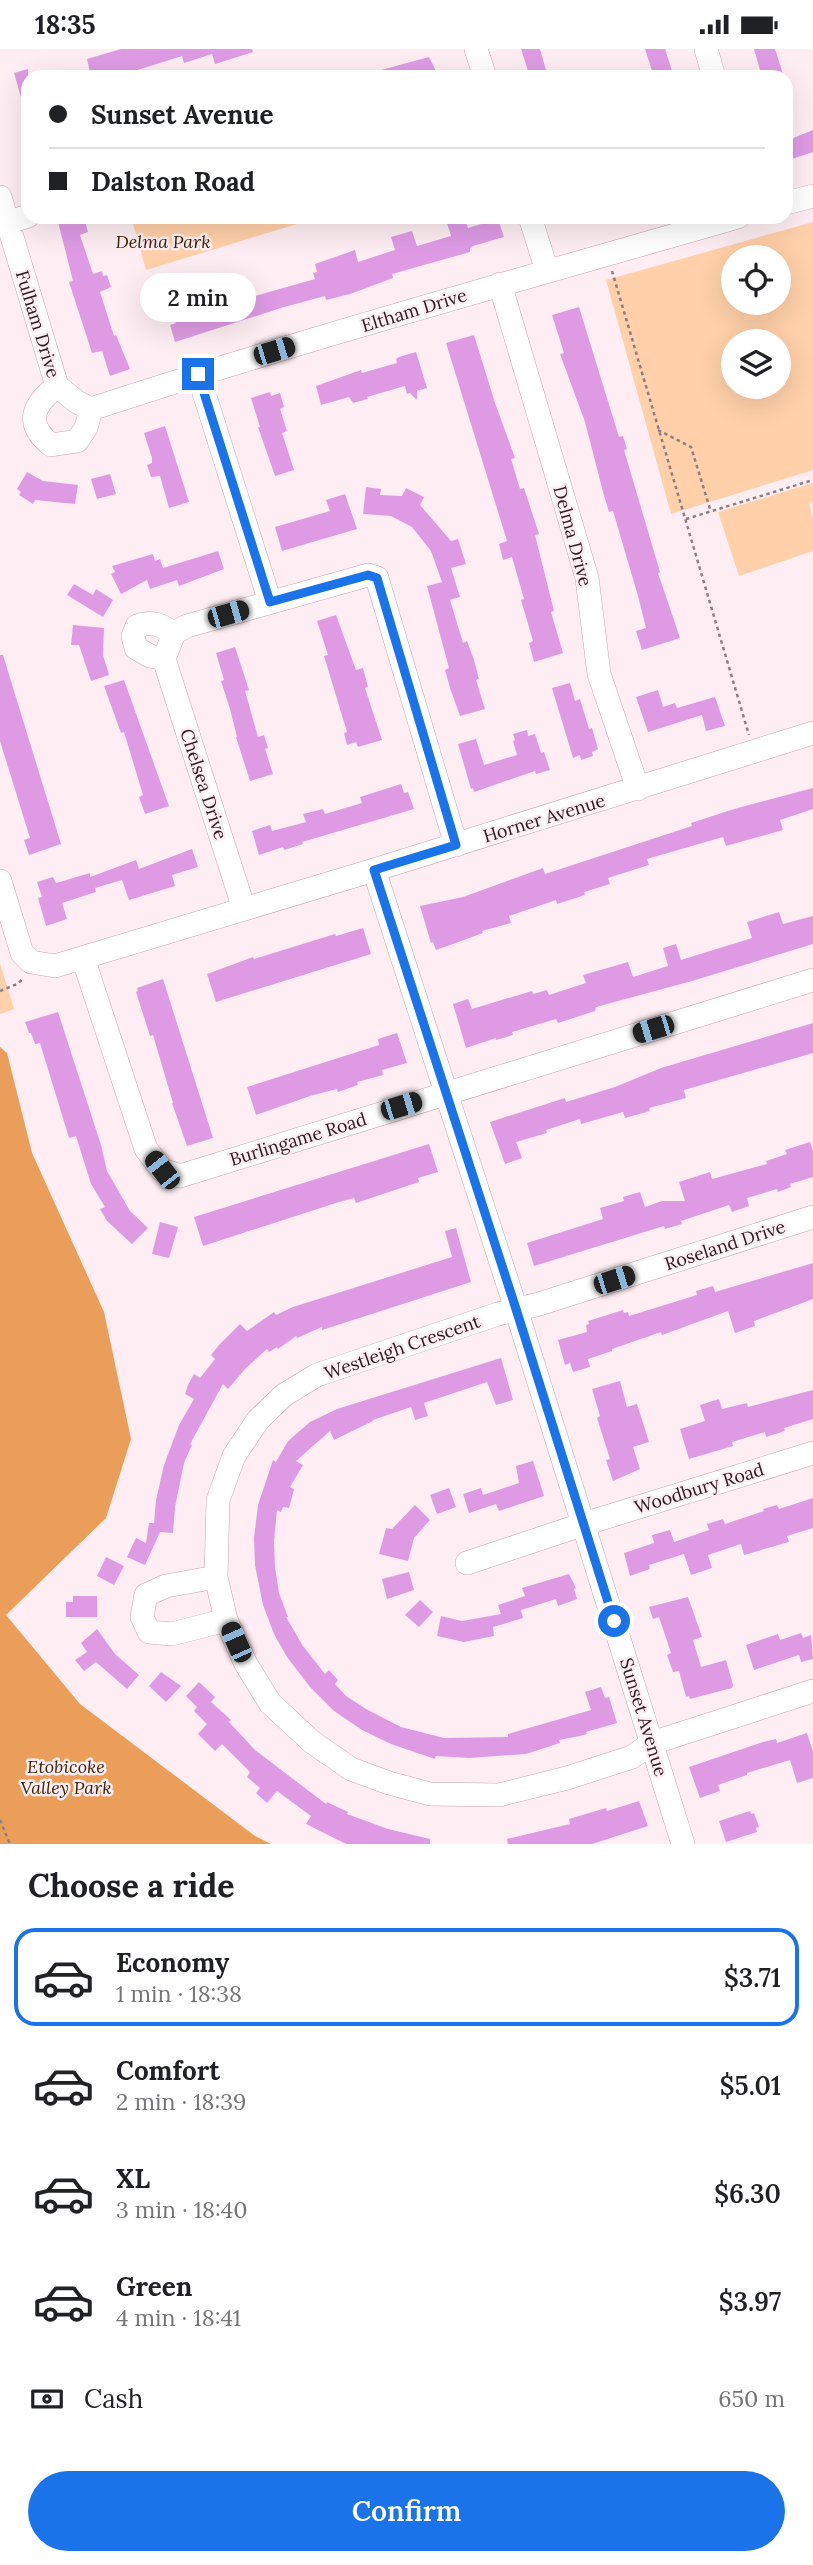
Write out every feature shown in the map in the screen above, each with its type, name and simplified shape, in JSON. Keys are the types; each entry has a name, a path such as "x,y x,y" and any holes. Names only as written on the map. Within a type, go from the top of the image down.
{"street":[{"path":"476,49 483,70"},
{"path":"706,49 713,70"},
{"path":"793,202 813,196"},
{"name":"Fulham Drive","path":"0,197 12,221 57,386 84,405"},
{"path":"532,224 547,271"},
{"name":"Eltham Drive","path":"84,405 713,224"},
{"name":"Delma Drive","path":"500,284 587,578 599,674 638,789"},
{"path":"198,374 270,602"},
{"path":"57,386 40,399 33,416 38,435 51,445 77,440 86,428 84,405"},
{"path":"174,633 159,624 148,622 137,626 133,636 136,648 150,656 164,659 174,633 187,625 368,575 377,578 456,845"},
{"name":"Chelsea Drive","path":"164,659 244,909"},
{"name":"Horner Avenue","path":"32,962 55,966 83,958 813,733"},
{"name":"Sunset Avenue","path":"374,870 516,1309 683,1844"},
{"path":"0,881 16,940 22,953 32,962"},
{"name":"Burlingame Road","path":"83,958 146,1149 162,1170 180,1176 813,980"},
{"name":"Roseland Drive","path":"516,1309 813,1217"},
{"name":"Westleigh Crescent","path":"516,1309 317,1375 284,1395 258,1420 234,1457 218,1500 216,1577 226,1620 246,1664 270,1703 312,1742 351,1769 430,1794 499,1795 567,1778 632,1757 652,1743 813,1691"},
{"name":"Woodbury Road","path":"467,1563 813,1453"},
{"path":"216,1577 166,1585 146,1595 142,1617 149,1632 172,1634 226,1620"}],"path":[{"path":"608,254 657,430 753,750"},
{"path":"657,430 691,447 712,512"},
{"path":"684,519 813,480"},
{"path":"0,991 23,980 32,962"},
{"path":"0,1820 10,1844"}],"green space":[{"path":"813,222 813,470 671,514 606,280 721,248 721,315 791,315 791,245 731,245"},
{"name":"Delma Park","path":"133,224 297,224 146,270"},
{"path":"813,483 813,502 809,503 813,519 813,551 739,576 718,512"},
{"path":"0,963 14,1009 0,1014"},
{"name":"Etobicoke Valley Park","path":"0,1047 7,1053 32,1153 104,1312 131,1439 106,1518 6,1615 80,1704 255,1836 271,1844 0,1844"}],"building":[{"path":"121,49 252,49 253,52 215,64 212,54 184,63 182,56 137,70 89,70 87,59"},
{"path":"521,49 540,49 546,70 528,70"},
{"path":"645,49 665,49 672,70 652,70"},
{"path":"754,49 775,49 782,70 760,70"},
{"path":"429,57 436,70 381,70"},
{"path":"21,71 21,97 14,73"},
{"path":"813,130 813,152 793,159 793,138"},
{"path":"59,224 86,224 88,232 80,235 93,274 102,271 103,276 107,275 111,287 100,292 114,336 116,335 130,369 110,376 102,351 92,353 69,282 73,281"},
{"path":"447,224 467,224 468,228 481,224 500,224 504,237 473,246 470,252 392,274 393,278 350,294 326,300 325,296 284,307 175,342 170,325 176,323 172,311 188,306 190,312 215,304 216,307 315,279 315,264 355,250 358,262 395,250 391,237 412,231 417,246 451,236"},
{"path":"579,307 619,437 623,436 627,449 624,450 660,572 658,573 680,638 642,650 636,631 646,628 638,596 613,511 609,512 585,422 560,354 564,353 552,315"},
{"path":"474,335 515,458 511,459 520,489 524,488 539,534 535,535 554,611 551,612 563,653 534,662 529,643 533,641 521,600 524,599 512,557 503,560 499,544 507,541 446,343"},
{"path":"416,352 427,388 417,391 417,400 410,393 407,394 405,386 353,403 349,397 321,405 316,386 361,370 362,373 397,363 396,359 399,357"},
{"path":"270,392 271,396 280,393 284,407 280,409 287,431 282,433 294,470 275,476 251,398"},
{"path":"165,426 189,502 169,508 160,476 151,477 147,465 152,463 152,458 144,433"},
{"path":"27,472 43,481 78,485 75,504 35,500 33,504 19,495 21,492 17,489"},
{"path":"110,474 116,494 97,499 91,479"},
{"path":"366,487 381,489 380,495 402,496 406,488 424,497 420,505 451,541 458,539 466,564 451,568 460,597 450,600 463,643 467,641 474,660 479,679 476,680 485,709 460,716 450,688 445,670 449,668 427,586 442,582 431,551 412,527 391,516 363,514"},
{"path":"345,494 357,529 282,551 275,527 330,511 326,500"},
{"path":"218,551 224,569 179,586 177,580 150,589 147,580 121,594 111,574 115,572 112,566 153,554 155,561 160,559 163,568"},
{"path":"74,584 93,595 96,589 113,600 103,617 67,595"},
{"path":"336,615 356,670 363,668 368,687 365,688 382,740 358,747 356,742 347,745 344,733 347,732 324,656 328,655 317,621"},
{"path":"73,625 104,628 103,655 109,675 91,681 79,645 71,645"},
{"path":"235,647 249,690 245,691 258,737 264,735 268,748 265,749 273,774 250,781 221,681 224,680 216,653"},
{"path":"0,655 3,655 61,844 29,855 24,840 30,838 0,741"},
{"path":"124,680 169,806 145,814 139,797 143,795 124,732 121,733 104,686"},
{"path":"570,683 575,701 580,699 598,749 592,752 593,756 581,760 580,755 573,758 552,688"},
{"path":"658,690 663,707 675,703 677,708 715,697 725,726 706,731 702,715 648,732 636,697"},
{"path":"527,730 528,736 535,734 550,770 536,774 535,771 474,792 458,744 476,739 484,765 517,755 513,734"},
{"path":"401,784 404,793 408,792 414,809 302,842 303,844 284,850 283,847 259,855 252,831 270,825 272,831 306,822 303,814 323,809 325,814 362,803 360,797"},
{"path":"813,788 813,809 780,820 783,830 726,846 723,837 647,859 649,865 608,878 610,884 584,892 585,895 557,904 556,900 509,916 511,923 482,931 483,933 436,950 433,942 431,943 420,906 463,897 543,868 545,874 692,826 691,823 734,809"},
{"path":"192,849 198,867 172,875 175,886 129,900 122,880 95,888 96,892 62,903 67,919 46,926 38,898 42,897 37,882 53,877 56,883 90,873 90,877 136,860 139,869"},
{"path":"779,912 783,924 813,916 813,944 596,1007 595,1011 558,1023 556,1019 466,1048 453,1004 468,999 472,1009 532,991 533,994 547,990 549,995 586,983 583,975 628,962 633,977 668,966 663,948 676,944 681,960 752,938 747,922"},
{"path":"363,928 371,954 216,1002 207,974 253,957 254,959"},
{"path":"163,979 213,1138 187,1146 153,1035 150,1036 136,992 137,988"},
{"path":"58,1012 107,1171 130,1211 148,1228 132,1244 107,1221 100,1209 105,1207 91,1184 76,1136 69,1138 40,1043 35,1044 25,1022"},
{"path":"813,1023 813,1053 684,1090 686,1098 649,1108 650,1111 625,1118 623,1112 581,1124 580,1119 546,1130 547,1133 516,1142 522,1158 505,1164 490,1122 565,1098 566,1102 615,1087 661,1068"},
{"path":"397,1033 407,1063 382,1070 383,1075 357,1082 358,1085 338,1092 337,1089 310,1096 256,1115 247,1087 379,1045 378,1039"},
{"path":"810,1142 813,1151 813,1177 790,1184 791,1187 778,1192 777,1189 747,1198 749,1206 732,1212 729,1205 681,1221 682,1224 665,1229 664,1226 534,1266 527,1243 603,1219 600,1208 624,1201 623,1197 640,1192 645,1207 662,1201 685,1201 679,1182 710,1172 712,1179 767,1164 766,1161 787,1154 785,1150"},
{"path":"429,1144 438,1172 418,1178 419,1182 356,1203 354,1198 339,1202 203,1246 194,1217"},
{"path":"160,1222 178,1227 169,1258 152,1254"},
{"path":"456,1228 471,1282 322,1330 322,1327 297,1338 296,1336 278,1349 277,1347 269,1352 267,1349 228,1389 223,1384 190,1444 192,1445 184,1463 175,1507 173,1533 160,1532 145,1565 127,1557 136,1538 146,1543 149,1523 154,1523 164,1465 179,1425 194,1399 185,1394 188,1385 194,1374 200,1378 215,1359 211,1355 240,1324 247,1331 274,1312 276,1315 293,1307 452,1257 445,1231"},
{"path":"813,1263 813,1299 754,1321 755,1326 735,1333 728,1311 662,1335 661,1332 612,1349 588,1359 590,1367 573,1372 570,1363 565,1365 558,1340 587,1332 588,1321 623,1310 624,1313 628,1312 629,1316 697,1295 696,1291 713,1286 715,1292"},
{"path":"501,1358 513,1400 496,1405 487,1382 424,1403 428,1416 415,1420 411,1407 373,1420 334,1440 330,1431 296,1461 303,1465 290,1487 294,1489 289,1508 283,1507 281,1512 277,1510 275,1567 286,1617 303,1646 325,1674 329,1670 338,1680 335,1684 346,1696 366,1709 401,1727 444,1738 508,1737 508,1734 591,1710 585,1692 601,1687 605,1698 609,1697 617,1723 586,1732 587,1734 559,1740 560,1743 526,1754 469,1758 436,1756 435,1759 391,1744 362,1730 334,1711 310,1687 287,1657 274,1634 263,1605 255,1565 254,1538 258,1505 273,1460 276,1462 288,1441 310,1422 337,1409"},
{"path":"620,1381 627,1407 637,1404 649,1442 633,1447 640,1469 613,1481 606,1460 610,1459 597,1418 600,1416 592,1389"},
{"path":"813,1390 813,1419 766,1437 765,1432 732,1442 733,1446 689,1459 680,1429 705,1421 700,1405 719,1399 722,1409 747,1403 748,1407"},
{"path":"533,1461 544,1496 499,1511 496,1504 469,1513 463,1494 481,1488 483,1495 519,1483 516,1466"},
{"path":"449,1488 456,1507 437,1514 430,1495"},
{"path":"813,1498 813,1528 787,1536 789,1542 744,1555 741,1544 708,1555 712,1568 691,1575 684,1554 649,1565 650,1569 630,1576 624,1553 654,1543 652,1535 670,1530 674,1542 709,1530 707,1524 723,1519 725,1524 764,1511 763,1509 777,1505 779,1509"},
{"path":"415,1505 430,1520 414,1538 408,1561 379,1554 386,1528 392,1529"},
{"path":"106,1557 124,1566 114,1585 97,1576"},
{"path":"409,1572 414,1590 387,1599 382,1579"},
{"path":"569,1574 576,1588 577,1599 558,1606 556,1599 521,1610 523,1618 493,1627 494,1636 464,1642 437,1636 441,1616 462,1621 501,1614 498,1605 525,1596 522,1588"},
{"path":"73,1596 97,1596 97,1617 66,1617 66,1602 73,1602"},
{"path":"688,1597 702,1637 693,1640 701,1667 726,1660 733,1685 732,1688 690,1699 689,1696 686,1697 679,1671 673,1672 667,1655 671,1653 659,1617 653,1619 649,1607"},
{"path":"420,1600 433,1612 419,1627 405,1615"},
{"path":"97,1629 115,1654 139,1675 127,1689 96,1662 84,1671 75,1660 87,1652 81,1643"},
{"path":"801,1633 803,1638 811,1635 813,1659 801,1662 799,1655 754,1670 746,1645 778,1634 780,1640"},
{"path":"161,1672 181,1686 166,1702 149,1686"},
{"path":"199,1682 215,1697 211,1702 231,1720 229,1722 255,1750 326,1804 327,1802 348,1812 347,1814 388,1829 430,1839 430,1844 346,1844 306,1824 311,1816 277,1791 267,1803 256,1793 260,1788 247,1777 250,1772 222,1744 215,1751 198,1734 207,1724 194,1711 197,1707 186,1696"},
{"path":"807,1733 813,1752 813,1778 797,1783 790,1760 718,1785 720,1791 700,1798 689,1767 763,1742 776,1739 777,1743"},
{"path":"639,1801 648,1826 592,1844 508,1844 507,1839 570,1824 569,1819"},
{"path":"750,1811 751,1814 754,1813 759,1827 756,1828 757,1832 726,1842 719,1821"}],"route":[{"path":"198,374 270,602 368,575 377,578 456,845 374,870 614,1621"}]}
